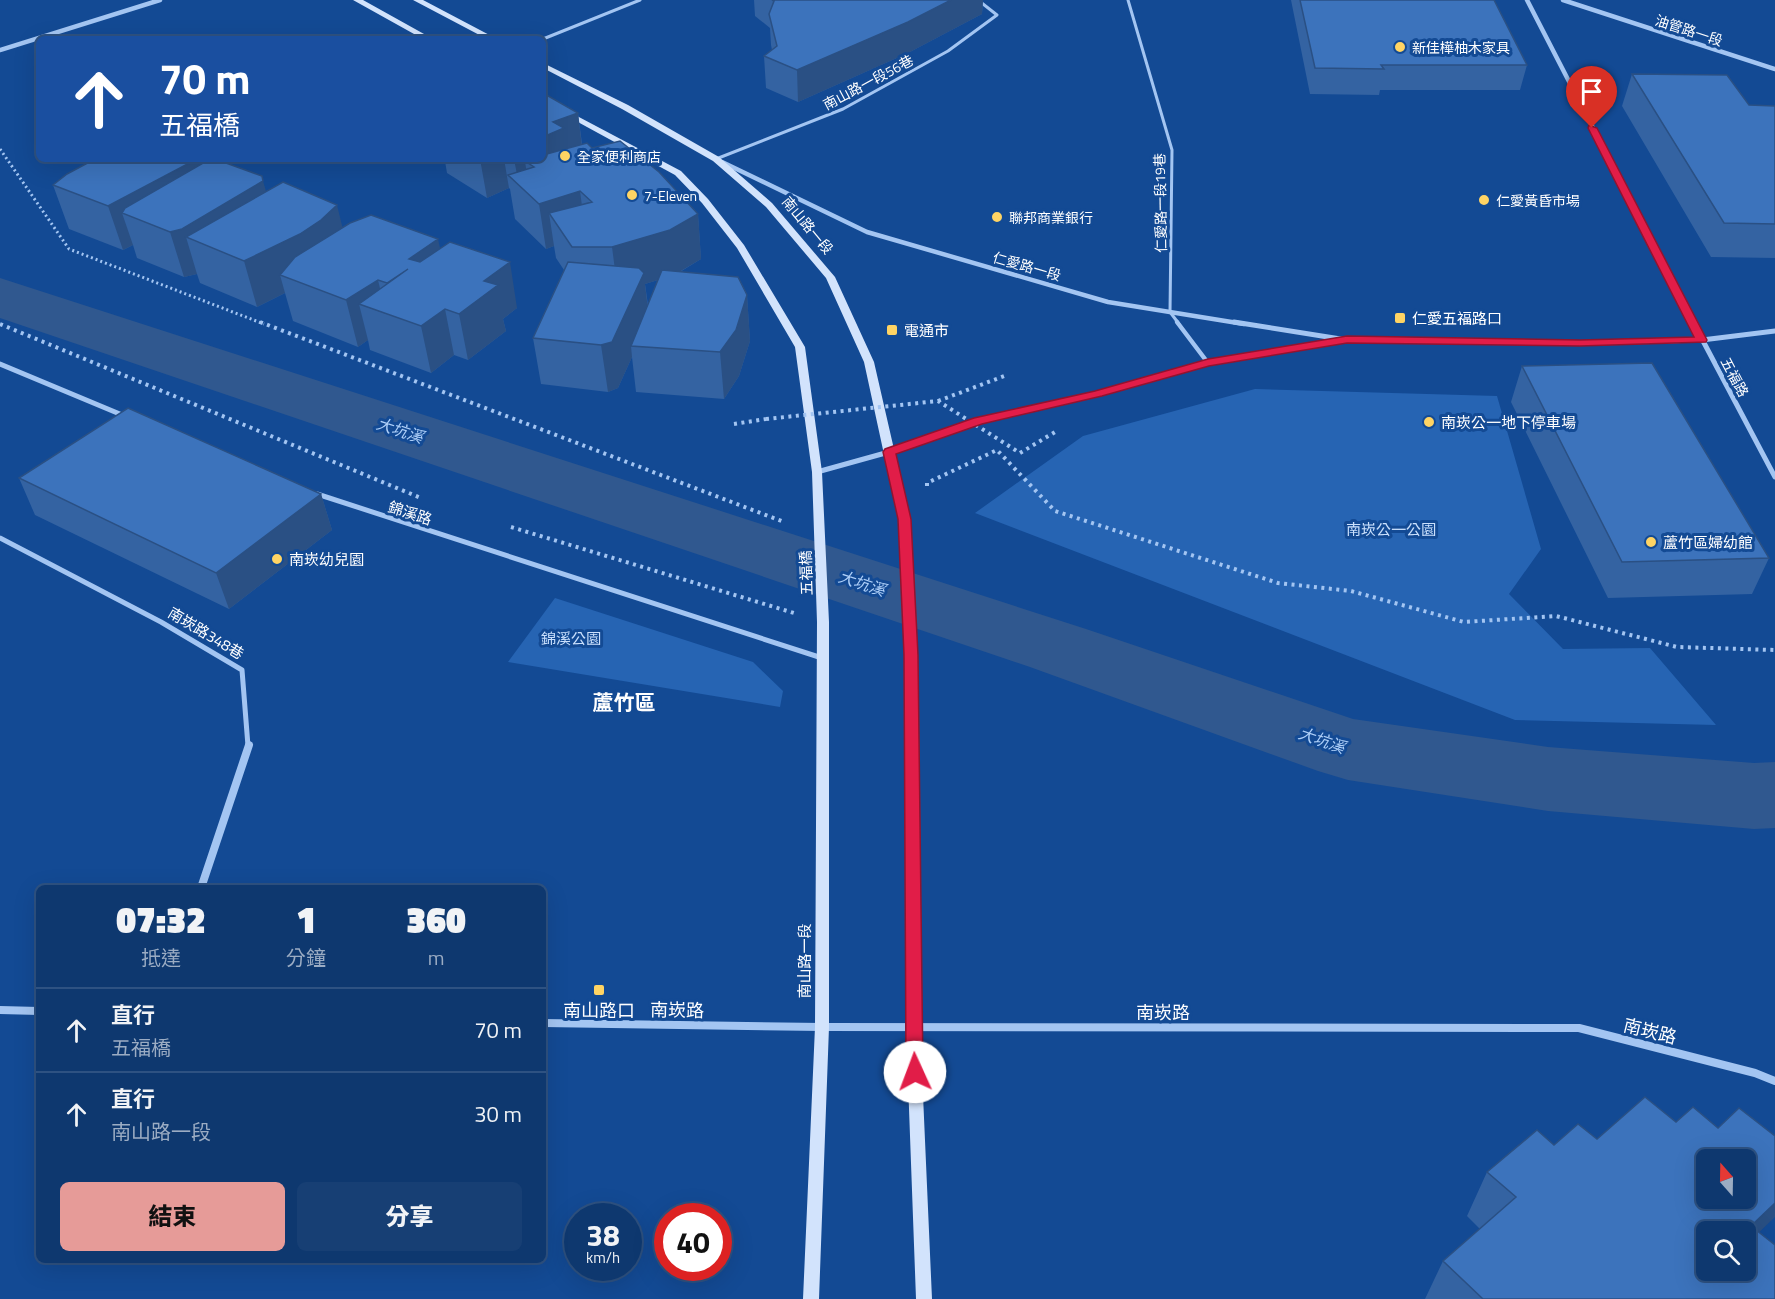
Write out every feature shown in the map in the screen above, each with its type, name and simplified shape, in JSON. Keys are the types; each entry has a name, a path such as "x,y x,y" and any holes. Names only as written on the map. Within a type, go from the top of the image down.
{"street":[{"path":"45,36 160,0"},
{"path":"357,0 423,36"},
{"path":"417,0 487,36"},
{"name":"五福路","path":"1527,0 1775,477"},
{"name":"油管路一段","path":"1563,0 1775,69"},
{"path":"0,50 36,39"},
{"name":"南山路一段","path":"546,67 625,107 716,159 769,204 830,277 869,362 904,519 911,655 913,1027"},
{"path":"546,102 678,173 705,201 741,247 800,347 817,472"},
{"name":"仁愛路一段","path":"716,159 867,232 1108,302 1347,340 1580,343 1702,340 1775,331"},
{"name":"仁愛路一段","path":"817,472 890,452 978,421 1098,394 1208,363 1347,340"},
{"path":"0,364 132,419"},
{"name":"五福橋","path":"817,472 823,622"},
{"name":"錦溪路","path":"309,491 822,658"},
{"name":"南崁路348巷","path":"0,538 161,622 242,670 249,744 202,885"},
{"name":"南山路一段","path":"811,1299 822,1027 823,622"},
{"path":"0,1010 36,1011"},
{"name":"南崁路","path":"546,1023 822,1027 1579,1028 1755,1073 1775,1082"},
{"path":"913,1027 924,1299"}],"lane":[{"path":"546,38 640,0"},
{"name":"南山路一段56巷","path":"716,159 843,109 948,51 997,15 978,0"},
{"name":"仁愛路一段19巷","path":"1128,0 1172,150 1170,312"},
{"path":"1170,312 1208,363"}],"path":[{"path":"0,149 69,249 784,522"},
{"path":"0,324 425,499"},
{"path":"734,423 938,401 1007,375"},
{"path":"938,401 1020,453 1057,431"},
{"path":"927,494 927,483 997,450 1055,511 1278,583 1351,591 1464,621 1556,616 1677,647 1775,650"},
{"path":"504,525 823,622"}],"green space":[{"name":"南崁公一公園","path":"1255,389 1497,396 1541,549 1509,594 1563,649 1650,648 1716,725 1515,720 975,513 1083,436"},
{"name":"錦溪公園","path":"555,598 753,662 783,691 780,707 508,662"}],"building":[{"path":"772,0 951,0 908,22 797,70 764,56 777,46 769,14 774,1"},
{"name":"新佳樺柚木家具","path":"1300,0 1494,0 1527,65 1381,65 1384,69 1315,68"},
{"path":"1632,74 1727,75 1749,105 1775,106 1775,224 1724,223"},
{"path":"546,95 578,113 553,122 564,128 546,136"},
{"path":"620,141 659,172 698,214 670,230 612,247 572,247 549,213 592,202 580,191 539,204 508,175 534,167 526,162 546,162 546,154 587,143 592,148"},
{"path":"89,162 191,162 108,206 53,185 67,174"},
{"path":"205,162 223,162 262,176 263,181 182,229 170,232 122,213 125,208"},
{"path":"283,182 337,205 321,220 300,234 244,261 186,237"},
{"path":"371,215 438,239 409,259 420,262 450,242 510,262 484,281 498,285 459,314 445,309 421,326 359,304 408,269 387,283 378,280 346,300 280,275 295,257 350,223"},
{"path":"568,262 639,268 644,273 612,342 601,345 533,338"},
{"path":"662,270 738,277 747,295 736,330 720,352 631,346"},
{"name":"蘆竹區婦幼館","path":"1652,363 1769,558 1622,562 1522,366"},
{"path":"128,408 321,494 216,573 19,478"},
{"path":"1645,1097 1676,1122 1693,1107 1718,1128 1739,1108 1775,1136 1775,1203 1756,1221 1696,1221 1696,1281 1756,1281 1756,1230 1775,1245 1775,1299 1483,1299 1443,1261 1516,1197 1487,1172 1537,1130 1554,1145 1578,1124 1597,1139"}],"waterway":[{"name":"大坑溪","path":"0,297 1058,648 1348,749 1548,779 1754,796 1775,795"}],"place":[{"name":"新佳樺柚木家具","path":"1400,47"},
{"name":"全家便利商店","path":"565,156"},
{"name":"7-Eleven","path":"632,195"},
{"name":"仁愛黃昏市場","path":"1484,200"},
{"name":"聯邦商業銀行","path":"997,217"},
{"name":"仁愛五福路口","path":"1400,318"},
{"name":"電通市","path":"892,330"},
{"name":"南崁公一地下停車場","path":"1429,422"},
{"name":"蘆竹區婦幼館","path":"1651,542"},
{"name":"南崁幼兒園","path":"277,559"},
{"name":"南山路口","path":"599,990"}],"district":[{"name":"蘆竹區","path":"624,702"}],"route":[{"path":"915,1072 911,655 904,519 890,452 978,421 1098,394 1208,363 1347,340 1580,343 1702,340 1592,128"}]}
